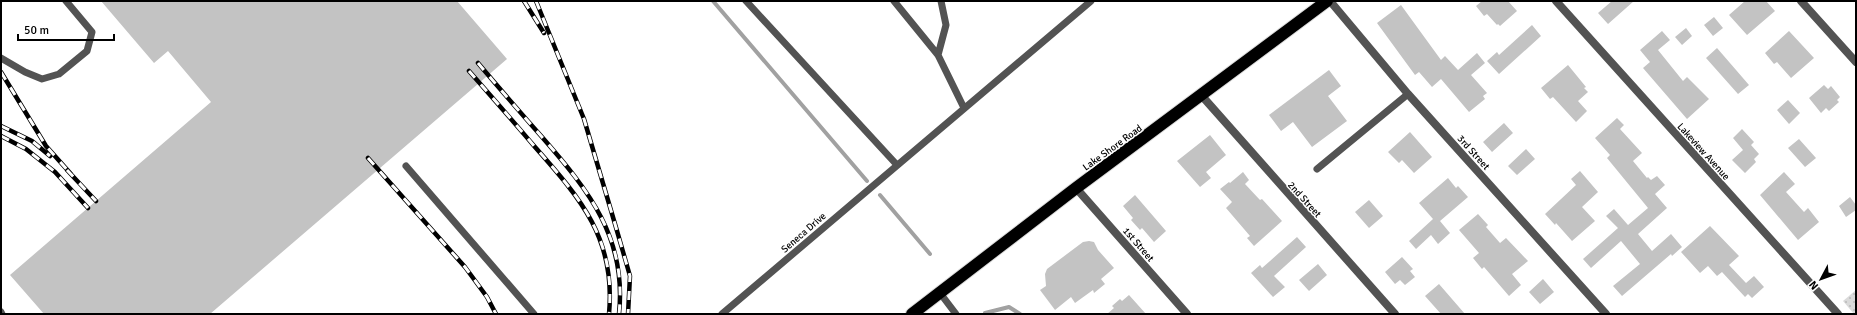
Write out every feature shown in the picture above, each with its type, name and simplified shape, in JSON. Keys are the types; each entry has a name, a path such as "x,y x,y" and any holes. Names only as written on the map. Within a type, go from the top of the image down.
{"highway":[{"name":"Lake Shore Road","path":"912,314 1076,188 1202,96 1328,1"}],"street":[{"name":"3rd Street","path":"1328,1 1408,94 1606,314"},
{"name":"Lakeview Avenue","path":"1556,1 1838,314"},
{"path":"1801,1 1856,62"},
{"name":"2nd Street","path":"1202,96 1395,314"},
{"name":"1st Street","path":"1076,188 1187,314"}],"lane":[{"path":"1,58 25,72 42,79 59,74 87,51 92,32 66,1"},
{"path":"746,1 897,165"},
{"path":"894,1 938,55 964,108"},
{"path":"938,55 946,25 941,1"},
{"name":"Seneca Drive","path":"722,314 1091,1"},
{"path":"1317,169 1408,94"},
{"path":"406,166 534,314"},
{"path":"940,293 956,314"}],"shaded area":[{"path":"1856,290 1856,314 1854,314 1843,301"}],"building":[{"path":"101,1 457,1 507,59 210,314 44,314 10,275 211,102 168,51 154,63"},
{"path":"1482,1 1508,1 1517,11 1500,26 1498,24 1497,25 1487,14 1484,16 1476,6"},
{"path":"1612,1 1634,1 1608,24 1598,13"},
{"path":"1745,1 1766,1 1775,11 1747,35 1729,15"},
{"path":"1401,5 1441,60 1445,56 1458,70 1477,53 1485,63 1471,75 1487,93 1483,96 1485,99 1469,112 1441,79 1432,87 1419,72 1415,75 1377,23"},
{"path":"1714,17 1723,28 1713,36 1704,25"},
{"path":"1532,25 1541,36 1499,74 1487,61 1497,52 1499,55"},
{"path":"1686,28 1692,36 1682,45 1675,37"},
{"path":"1662,31 1670,40 1658,50 1683,81 1687,77 1709,99 1687,119 1643,68 1650,62 1640,50"},
{"path":"1789,31 1814,58 1791,78 1777,62 1774,64 1765,53"},
{"path":"1717,48 1749,85 1738,94 1706,58"},
{"path":"1568,65 1586,87 1584,88 1588,92 1578,101 1587,111 1576,122 1553,97 1550,99 1541,88"},
{"path":"1329,70 1341,86 1328,96 1347,121 1312,147 1293,122 1281,131 1269,115"},
{"path":"1824,85 1828,89 1831,86 1840,97 1837,100 1839,102 1829,111 1826,108 1821,113 1809,98"},
{"path":"1788,100 1800,113 1789,124 1777,110"},
{"path":"1617,118 1624,125 1620,129 1642,153 1633,161 1647,178 1648,177 1651,180 1657,176 1665,185 1655,194 1667,208 1638,234 1652,251 1671,234 1682,247 1672,256 1671,254 1622,296 1613,286 1640,264 1621,241 1591,268 1583,259 1618,228 1606,216 1614,209 1628,225 1648,208 1607,158 1610,155 1595,138"},
{"path":"1504,123 1513,133 1492,152 1483,142"},
{"path":"1742,129 1754,142 1751,145 1759,154 1754,159 1756,162 1745,173 1732,160 1743,150 1733,138"},
{"path":"1410,132 1432,157 1414,173 1402,160 1399,163 1388,152"},
{"path":"1210,135 1226,155 1206,172 1211,178 1200,187 1177,161"},
{"path":"1799,139 1816,158 1805,167 1788,148"},
{"path":"1526,149 1535,159 1517,175 1508,166"},
{"path":"1580,171 1598,192 1582,207 1595,221 1572,241 1556,223 1555,225 1545,214 1576,185 1571,179"},
{"path":"1243,172 1249,180 1245,184 1260,200 1262,199 1282,221 1254,246 1247,238 1250,236 1226,208 1232,202 1220,189"},
{"path":"1784,172 1795,184 1786,192 1804,212 1808,208 1819,222 1798,240 1760,195"},
{"path":"1448,178 1456,188 1458,186 1468,197 1440,221 1450,233 1438,244 1431,235 1416,249 1409,241 1433,219 1419,203"},
{"path":"1135,195 1166,231 1154,242 1142,228 1140,230 1131,220 1133,218 1123,206"},
{"path":"1850,197 1856,205 1856,210 1846,217 1839,206"},
{"path":"1369,200 1383,216 1369,228 1355,212"},
{"path":"1478,214 1488,225 1486,227 1500,243 1506,238 1528,261 1512,274 1521,285 1509,296 1484,267 1482,269 1473,258 1479,253 1459,230"},
{"path":"1710,226 1739,256 1729,265 1746,283 1754,276 1764,287 1752,298 1748,294 1745,297 1722,272 1717,276 1708,266 1700,273 1681,252"},
{"path":"1297,237 1306,247 1274,276 1285,287 1273,297 1251,273 1260,265 1262,268"},
{"path":"1083,242 1094,242 1098,250 1114,268 1101,279 1105,284 1094,293 1093,290 1075,303 1071,297 1055,310 1040,290 1046,286 1045,274 1047,269"},
{"path":"1402,257 1413,269 1410,271 1415,277 1405,285 1400,280 1395,284 1385,272"},
{"path":"1318,264 1327,275 1309,291 1299,280"},
{"path":"1543,279 1554,292 1540,304 1529,292"},
{"path":"1439,284 1465,314 1441,314 1425,296"},
{"path":"1129,295 1146,314 1107,314 1114,308 1112,306 1120,299 1122,301"}],"waterway":[{"path":"713,1 867,181"},
{"path":"880,195 930,254"},
{"path":"985,313 1009,307 1020,314"}],"railway":[{"path":"524,1 544,33"},
{"path":"536,1 584,119 615,224 630,276 628,314"},
{"path":"478,63 575,177 601,217 611,239 617,262 620,287 619,314"},
{"path":"469,71 567,184 592,222 601,242 607,264 610,287 609,314"},
{"path":"1,72 46,146 71,174"},
{"path":"1,126 32,141 50,156"},
{"path":"1,136 26,149 55,172 88,208"},
{"path":"368,158 465,267 487,297 496,314"},
{"path":"67,170 96,201"}]}
